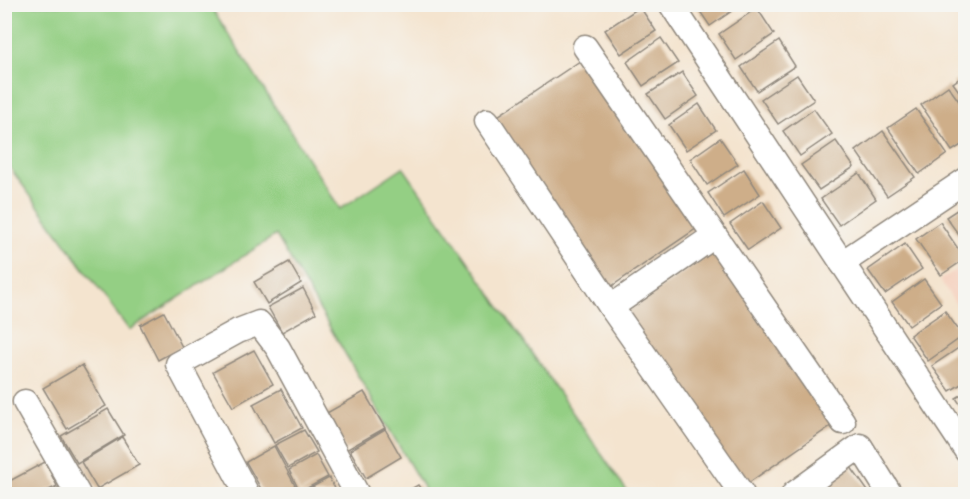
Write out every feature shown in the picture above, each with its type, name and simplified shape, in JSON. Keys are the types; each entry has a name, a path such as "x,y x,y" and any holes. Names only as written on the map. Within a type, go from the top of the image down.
{"street":[{"path":"671,4 966,450"},
{"path":"585,47 843,422"},
{"path":"487,121 611,307 742,495"},
{"path":"842,263 966,180"},
{"path":"611,307 714,236"},
{"path":"247,495 178,364 238,331 260,323 278,348 357,495"},
{"path":"25,402 78,495"},
{"path":"794,495 860,446 890,495"}],"shaded area":[{"path":"965,264 965,318 940,280"}],"green space":[{"path":"4,5 210,5 340,209 403,167 629,494 427,494 276,235 129,330 5,161"}],"building":[{"path":"695,4 742,4 710,26"},
{"path":"640,7 656,31 621,54 605,30"},
{"path":"757,8 774,34 736,60 719,34"},
{"path":"661,38 678,63 643,86 627,62"},
{"path":"779,41 795,66 757,91 741,67"},
{"path":"586,57 700,226 606,290 492,120"},
{"path":"682,72 698,96 665,119 648,94"},
{"path":"966,74 966,101 953,83"},
{"path":"797,75 814,100 778,124 761,99"},
{"path":"948,86 966,111 966,142 952,151 921,105"},
{"path":"699,104 716,130 686,150 669,125"},
{"path":"814,109 832,134 800,156 783,131"},
{"path":"916,109 947,154 919,174 888,128"},
{"path":"883,131 915,177 887,196 856,151"},
{"path":"720,138 738,164 707,185 690,159"},
{"path":"836,141 854,167 819,190 801,165"},
{"path":"744,169 760,194 724,218 708,193"},
{"path":"859,173 876,199 839,225 821,199"},
{"path":"763,201 781,228 748,250 730,224"},
{"path":"966,204 966,245 946,217"},
{"path":"940,222 965,259 941,275 916,239"},
{"path":"905,244 922,269 885,294 868,270"},
{"path":"719,248 838,421 741,488 622,315"},
{"path":"289,262 301,283 267,304 254,282"},
{"path":"924,279 941,303 909,326 892,302"},
{"path":"303,288 316,313 282,332 268,307"},
{"path":"945,311 963,336 928,361 910,335"},
{"path":"164,312 182,347 158,360 140,325"},
{"path":"966,343 966,381 950,391 932,366"},
{"path":"254,350 273,384 233,407 213,372"},
{"path":"82,365 106,406 67,429 43,388"},
{"path":"281,389 302,428 274,443 253,404"},
{"path":"364,392 385,428 346,450 325,414"},
{"path":"966,392 966,413 956,398"},
{"path":"108,409 124,435 77,463 61,436"},
{"path":"385,429 401,457 366,478 350,450"},
{"path":"304,430 317,452 288,468 275,445"},
{"path":"122,437 139,465 97,489 81,462"},
{"path":"274,446 299,493 264,494 246,462"},
{"path":"316,455 328,477 300,492 289,470"},
{"path":"45,462 57,486 41,494 4,494 4,484"},
{"path":"848,463 870,494 801,494"},
{"path":"329,478 338,494 299,494"},
{"path":"418,485 424,494 402,494"},
{"path":"59,487 63,494 45,494"}]}
